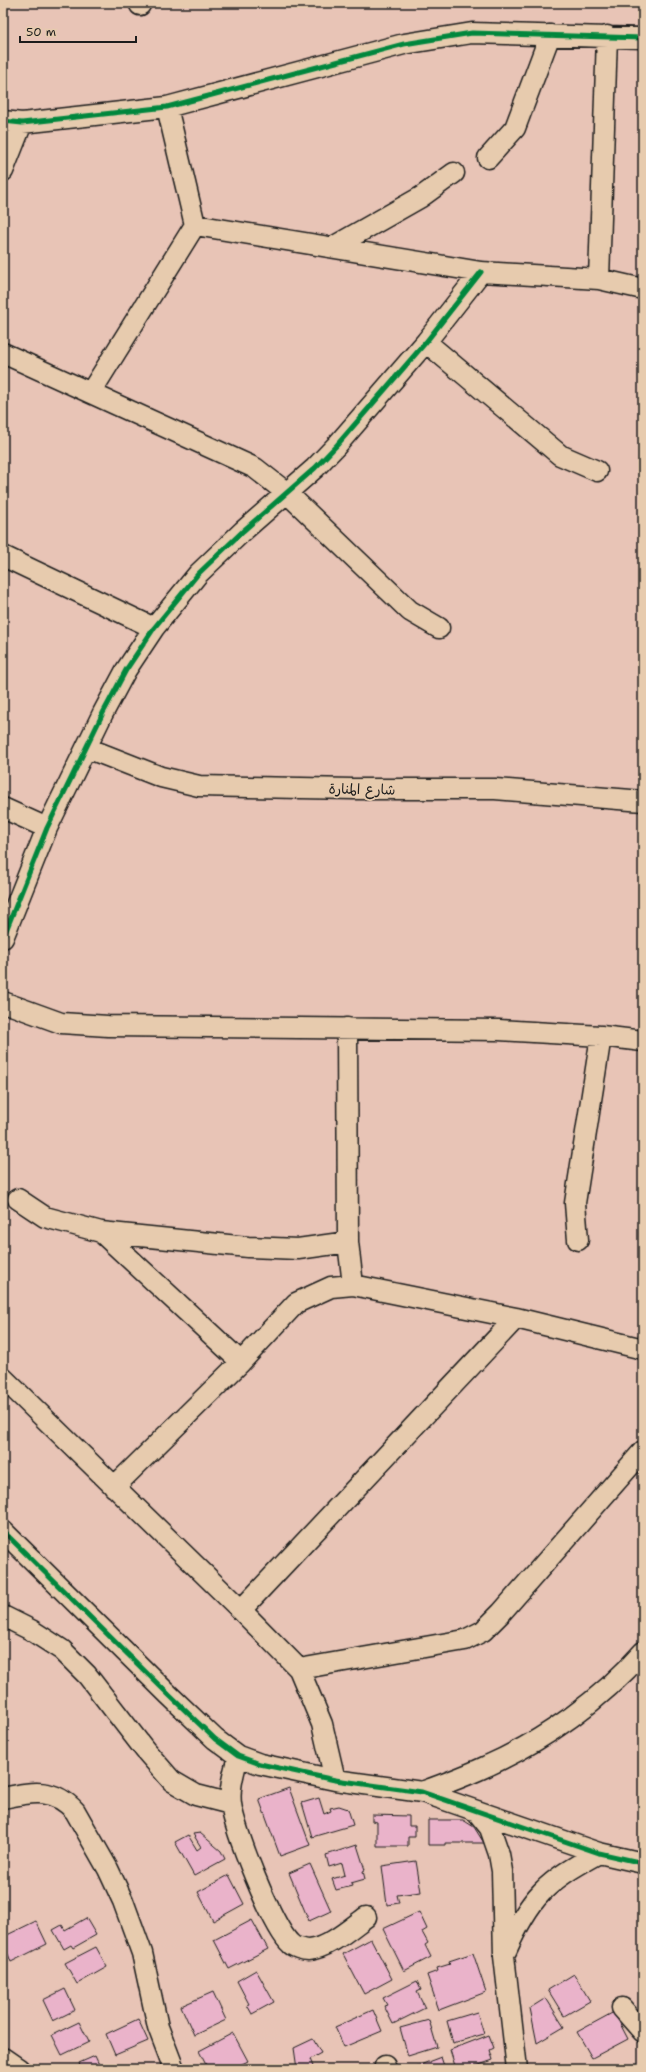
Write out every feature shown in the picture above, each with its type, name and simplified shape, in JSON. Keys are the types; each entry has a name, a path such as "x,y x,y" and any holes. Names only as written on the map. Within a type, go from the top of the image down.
{"street":[{"path":"3,121 22,123 167,107 404,44 472,33 643,38"},
{"path":"488,158 515,128 550,35"},
{"path":"599,279 608,36"},
{"path":"92,392 195,225 167,107"},
{"path":"3,171 22,123"},
{"path":"333,247 421,197 454,173"},
{"path":"195,225 481,272 599,279 643,289"},
{"path":"3,938 47,828 126,670 154,628 198,574 337,445 426,342 481,272"},
{"path":"426,342 560,455 597,471"},
{"path":"3,353 92,392 255,468 287,493 410,611 439,628"},
{"path":"3,556 154,628"},
{"name":"شارع المنارة","path":"87,748 161,777 199,786 353,789 495,789 643,801"},
{"path":"3,808 47,828"},
{"path":"3,1002 61,1023 108,1026 499,1030 601,1036 643,1041"},
{"path":"347,1028 348,1242 353,1285"},
{"path":"578,1240 575,1204 601,1036"},
{"path":"18,1199 45,1217 101,1232 248,1247 298,1249 348,1242"},
{"path":"101,1232 241,1362"},
{"path":"114,1487 241,1362 296,1304 331,1287 353,1285 516,1318 643,1349"},
{"path":"241,1610 516,1318"},
{"path":"3,1378 241,1610 299,1669 322,1724 335,1780"},
{"path":"299,1669 465,1640 483,1631 518,1594 643,1450"},
{"path":"3,1531 175,1701 215,1739 238,1756 260,1764 335,1780 422,1792 599,1853 643,1863"},
{"path":"3,1549 23,1550"},
{"path":"3,1616 31,1630 62,1650 87,1675 145,1750 172,1781 196,1795 231,1804"},
{"path":"422,1792 487,1766 544,1736 595,1698 643,1652"},
{"path":"238,1756 231,1789 231,1804 234,1818 246,1856 279,1929 291,1945 307,1950 330,1942 366,1917"},
{"path":"3,1798 30,1792 45,1793 68,1803 75,1811 108,1869 123,1901 142,1953 158,2028 174,2069"},
{"path":"477,1812 490,1828 500,1854 502,1871 504,1956 517,2069"},
{"path":"504,1956 519,1922 540,1893 566,1871 599,1853"},
{"path":"622,2008 643,2032"},
{"path":"3,2058 19,2069"}],"building":[{"path":"289,1788 310,1845 280,1856 259,1799"},
{"path":"319,1798 324,1814 331,1811 330,1808 339,1806 348,1809 353,1825 312,1837 302,1803"},
{"path":"372,1815 409,1816 409,1826 415,1826 415,1837 408,1837 408,1846 377,1846 377,1822 372,1821"},
{"path":"428,1820 463,1820 474,1827 484,1843 445,1843 445,1845 428,1845"},
{"path":"200,1833 221,1851 225,1859 194,1876 175,1842 188,1835 197,1850 201,1847 193,1834"},
{"path":"357,1845 365,1870 363,1871 365,1879 351,1883 352,1886 336,1890 332,1879 345,1875 342,1863 329,1867 326,1855"},
{"path":"416,1861 421,1892 397,1895 399,1903 387,1905 382,1866"},
{"path":"310,1864 331,1911 309,1921 289,1873"},
{"path":"229,1875 244,1904 213,1921 198,1892"},
{"path":"419,1912 427,1929 422,1932 428,1943 425,1945 431,1957 404,1971 383,1929"},
{"path":"86,1918 96,1935 73,1948 71,1945 64,1949 53,1930 62,1925 65,1930"},
{"path":"252,1920 268,1949 229,1969 214,1940"},
{"path":"36,1921 47,1944 11,1962 8,1954 3,1956 3,1937"},
{"path":"371,1939 392,1979 364,1994 343,1954"},
{"path":"96,1947 107,1967 77,1984 65,1963"},
{"path":"473,1953 486,1992 439,2010 427,1975 438,1971 437,1968 450,1964 449,1961"},
{"path":"256,1970 274,2002 252,2014 247,2005 249,2004 237,1981"},
{"path":"574,1974 590,2001 564,2016 548,1990"},
{"path":"417,1981 421,1990 417,1992 425,2008 393,2024 384,2006 387,2005 383,1998"},
{"path":"65,1989 75,2010 53,2021 43,2000"},
{"path":"213,1992 226,2020 194,2035 181,2006"},
{"path":"546,1998 564,2027 537,2043 530,2008"},
{"path":"373,2010 382,2031 344,2047 335,2027"},
{"path":"477,2012 484,2034 453,2043 447,2021"},
{"path":"614,2012 628,2039 592,2058 577,2032"},
{"path":"138,2019 148,2041 115,2055 106,2034"},
{"path":"429,2020 437,2047 408,2056 400,2028"},
{"path":"79,2022 89,2042 62,2055 52,2035"},
{"path":"233,2033 248,2061 232,2069 208,2069 199,2051"},
{"path":"489,2035 494,2048 490,2050 493,2060 468,2069 456,2069 450,2050"},
{"path":"313,2039 321,2053 310,2059 314,2069 297,2069 294,2048"},
{"path":"95,2056 101,2069 81,2069 79,2063"},
{"path":"441,2057 445,2069 412,2069 412,2068"}],"cycle path":[{"path":"3,121 22,123 167,107 404,44 472,33 643,38"},
{"path":"3,938 47,828 103,713 126,670 154,628 198,574 243,531 315,468 337,445 426,342 481,272"},
{"path":"3,1531 169,1695 215,1739 238,1756 260,1764 335,1780 422,1792 599,1853 643,1863"}]}
